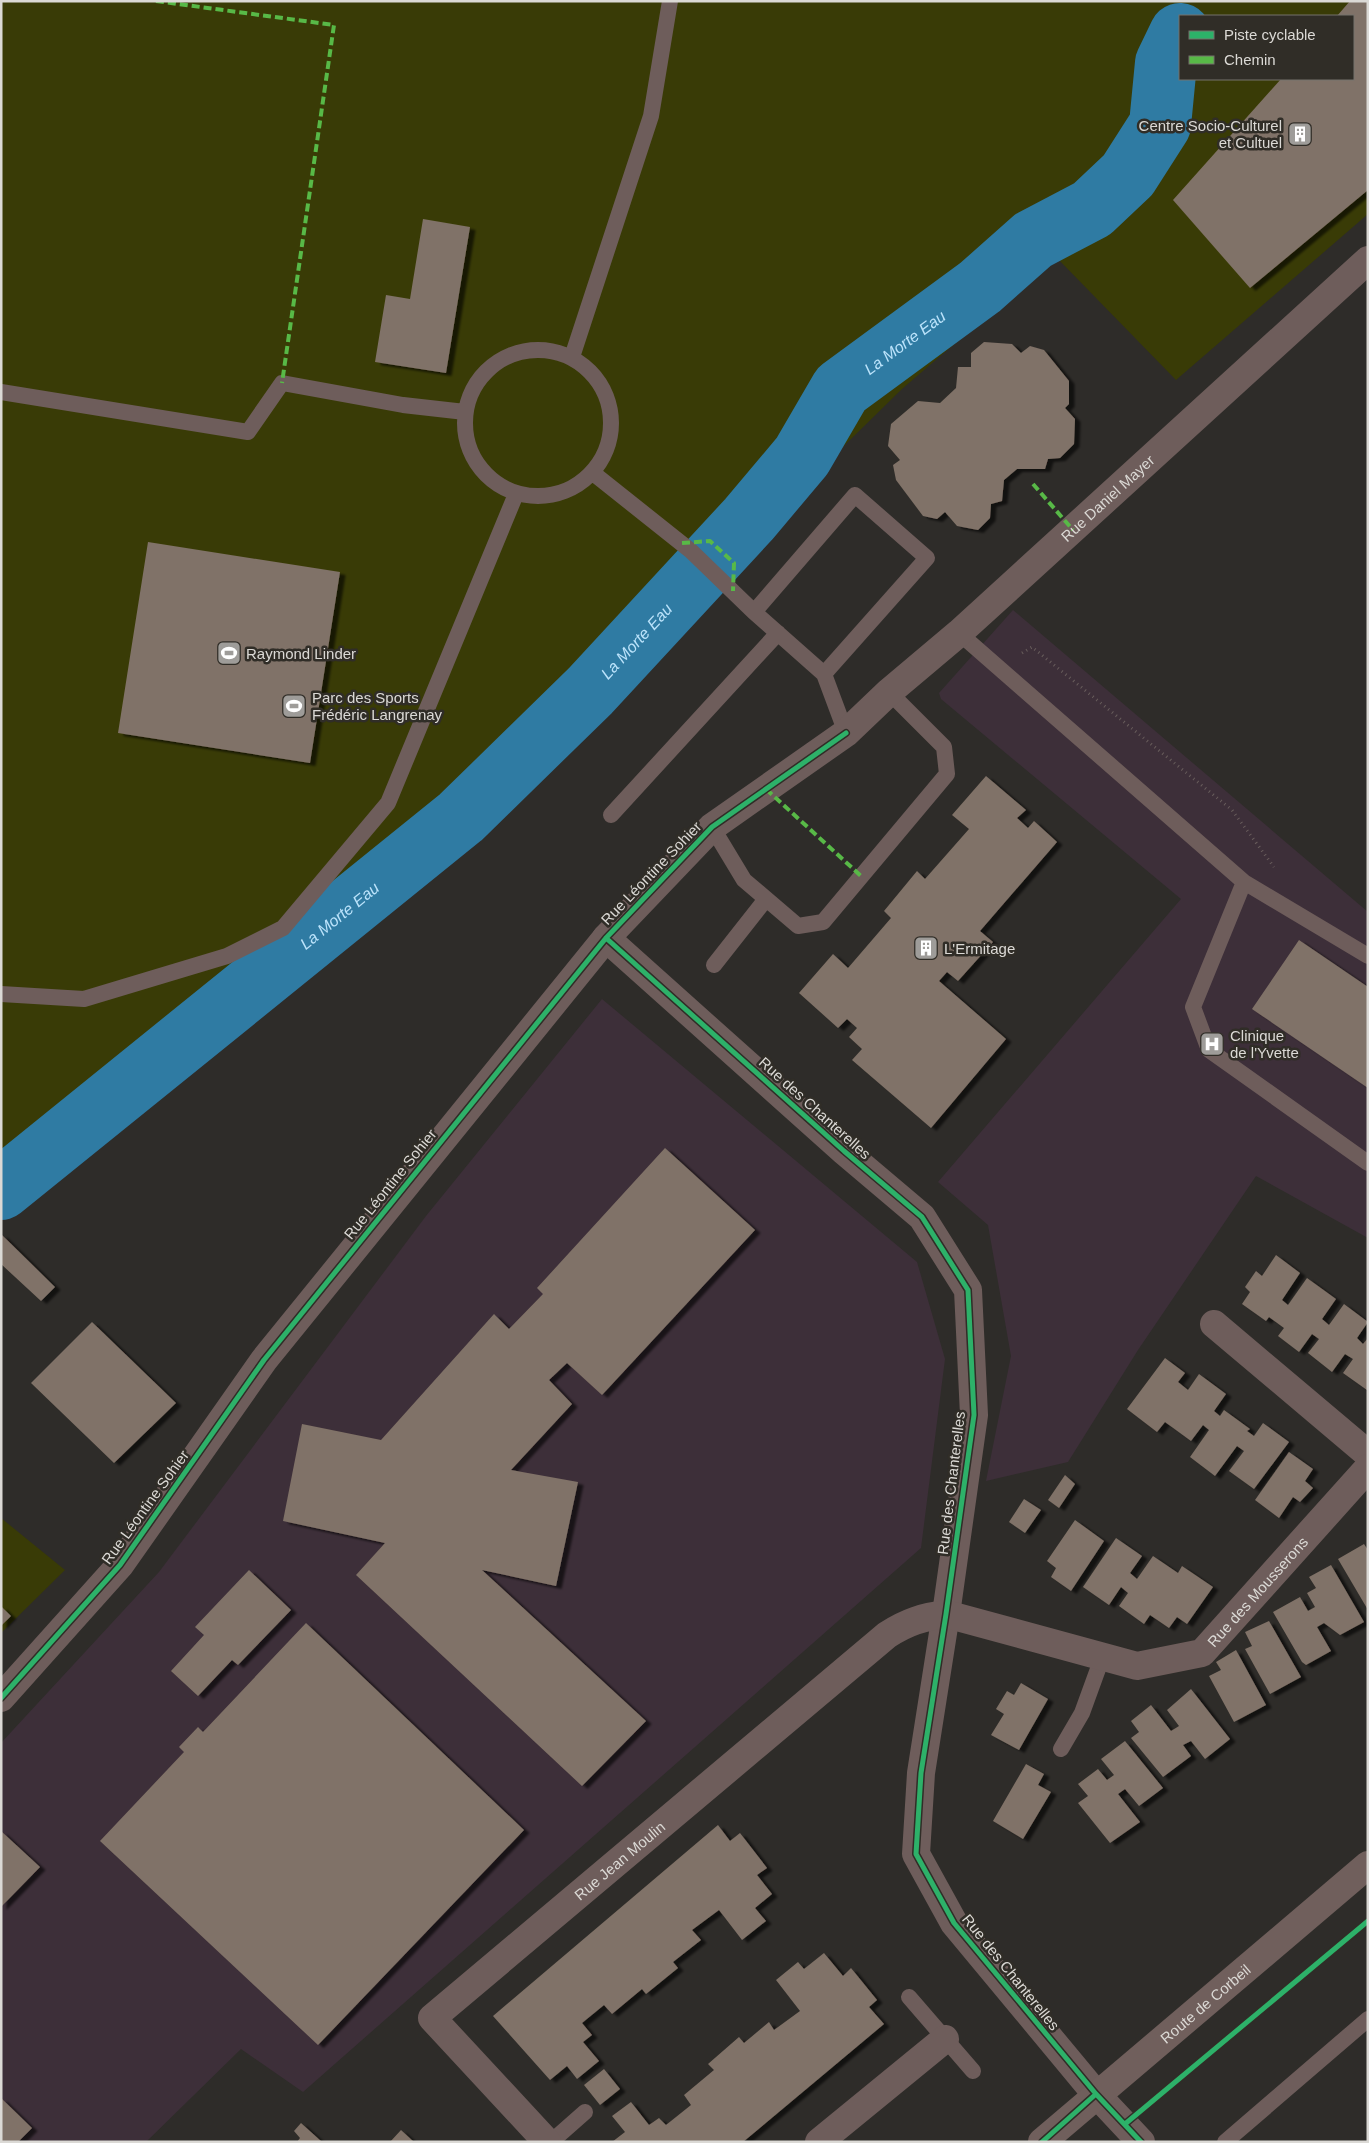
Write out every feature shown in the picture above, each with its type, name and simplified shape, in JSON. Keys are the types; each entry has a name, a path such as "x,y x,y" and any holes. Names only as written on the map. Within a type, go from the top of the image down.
{"main road":[{"name":"Route de Corbeil","path":"1042,2142 1096,2094 1368,1865"}],"street":[{"name":"Rue Daniel Mayer","path":"846,733 889,692 959,633 1368,260"},
{"name":"Rue Léontine Sohier","path":"1,1698 120,1565 264,1360 606,938 712,827 846,733"},
{"name":"Rue des Chanterelles","path":"606,938 844,1151 922,1217 968,1290 974,1415 921,1773 916,1854 954,1923 1096,2094 1140,2142"},
{"path":"1214,1324 1368,1454"},
{"name":"Rue des Mousserons","path":"946,1614 1102,1658 1138,1666 1202,1653 1368,1468"},
{"name":"Rue Jean Moulin","path":"549,2142 432,2018 887,1635 905,1623 925,1617 946,1614"},
{"path":"819,2142 945,2039"}],"lane":[{"path":"572,358 651,116 670,1"},
{"path":"537,349 572,358 592,373 606,395 612,426 607,451 593,472 582,483 559,494 533,497 516,494 494,482 476,463 466,439 465,412 473,388 490,367 511,354 537,349"},
{"path":"1,392 248,432 282,383 403,405 465,412"},
{"path":"593,472 691,551 754,612 824,674 846,733"},
{"path":"1,994 84,999 227,956 283,928 388,803 516,494"},
{"path":"754,612 854,496 926,558 824,674"},
{"path":"611,815 778,633"},
{"path":"959,633 1244,882 1368,956"},
{"path":"712,827 744,880 766,899 798,926 823,922 947,774 944,747 889,692"},
{"path":"1244,882 1193,1007 1209,1050 1368,1163"},
{"path":"714,965 766,899"},
{"path":"1061,1750 1082,1713 1102,1658"},
{"path":"910,1997 973,2071"},
{"path":"1225,2142 1368,2019"},
{"path":"549,2142 585,2112"}],"path":[{"path":"998,667 1032,646 1232,810 1280,875 1286,906"}],"shaded area":[{"name":"Parc des Sports Frédéric Langrenay","path":"1,1 1368,1 1368,214 1176,380 1056,257 902,389 706,581 466,832 84,1144 1,1208"},
{"name":"Clinique de l'Yvette","path":"1013,610 1368,912 1368,1238 1256,1176 1138,1350 1068,1462 986,1481 1011,1356 988,1225 938,1182 1181,899 941,699 939,693"},
{"path":"602,999 917,1262 945,1359 921,1548 303,2092 241,2049 146,2142 1,2142 1,1743 159,1572 426,1216"},
{"path":"1,1518 65,1570 1,1633"}],"building":[{"name":"Centre Socio-Culturel et Cultuel","path":"1350,1 1366,1 1368,3 1368,190 1250,288 1173,200 1280,80 1354,80 1354,15 1338,15"},
{"path":"423,219 470,227 446,373 375,362 386,295 410,299"},
{"path":"984,342 1012,344 1021,353 1030,346 1044,350 1069,381 1069,404 1065,408 1075,419 1074,444 1060,458 1048,459 1045,469 1017,469 1004,480 1002,501 991,504 990,518 978,530 957,526 945,512 937,519 923,516 896,480 893,465 900,460 888,446 891,424 918,401 940,403 956,388 958,367 971,367 971,353"},
{"name":"Raymond Linder","path":"148,542 340,572 310,763 118,733"},
{"name":"L'Ermitage","path":"986,776 1026,810 1017,818 1028,828 1034,821 1057,842 980,931 993,942 958,981 947,972 939,981 1006,1039 931,1128 852,1060 862,1049 849,1037 857,1028 847,1019 838,1028 799,993 833,954 848,968 891,918 884,911 917,871 925,879 969,829 952,815"},
{"path":"1299,940 1368,987 1368,1088 1252,1009"},
{"path":"665,1148 755,1230 602,1395 567,1363 549,1380 572,1404 511,1470 578,1482 556,1586 482,1570 646,1721 582,1786 356,1575 385,1543 283,1521 302,1424 381,1440 494,1314 509,1329 543,1294 537,1288"},
{"path":"1,1234 55,1287 41,1301 1,1264"},
{"path":"1276,1255 1300,1273 1282,1300 1288,1305 1307,1278 1336,1299 1322,1319 1329,1325 1344,1304 1368,1322 1357,1338 1363,1344 1368,1338 1367,1390 1343,1373 1353,1359 1345,1354 1332,1372 1308,1353 1319,1339 1312,1334 1299,1352 1278,1336 1284,1328 1269,1317 1266,1321 1242,1304 1250,1292 1245,1287 1256,1271 1262,1276"},
{"path":"92,1322 176,1403 114,1463 31,1383"},
{"path":"1165,1358 1185,1373 1178,1382 1188,1390 1199,1374 1226,1394 1214,1411 1220,1416 1224,1410 1250,1429 1247,1431 1254,1436 1263,1423 1289,1442 1254,1489 1229,1471 1244,1451 1237,1446 1215,1476 1190,1457 1209,1430 1203,1425 1191,1441 1165,1422 1157,1432 1127,1409"},
{"path":"1289,1452 1313,1469 1305,1481 1313,1488 1300,1502 1293,1497 1279,1518 1255,1500"},
{"path":"1065,1475 1075,1484 1059,1508 1048,1500"},
{"path":"1024,1499 1041,1510 1025,1533 1009,1522"},
{"path":"1075,1520 1104,1541 1071,1591 1051,1577 1056,1568 1047,1561"},
{"path":"1116,1538 1142,1556 1130,1573 1137,1579 1153,1556 1178,1573 1182,1566 1213,1587 1187,1624 1177,1617 1169,1628 1150,1615 1144,1624 1119,1606 1128,1593 1121,1587 1109,1605 1083,1587"},
{"path":"1364,1544 1368,1550 1368,1610 1338,1559"},
{"path":"1331,1565 1364,1622 1340,1635 1324,1623 1317,1627 1331,1651 1306,1665 1302,1662 1273,1612 1300,1597 1308,1611 1315,1607 1307,1593 1316,1588 1309,1577"},
{"path":"249,1570 291,1610 238,1665 232,1660 198,1696 171,1671 204,1635 195,1627"},
{"path":"1,1606 11,1616 1,1626"},
{"path":"1269,1621 1301,1677 1270,1694 1245,1649 1252,1646 1245,1632"},
{"path":"306,1623 524,1830 318,2045 100,1841 184,1752 179,1747 198,1727 203,1732"},
{"path":"1236,1650 1266,1705 1234,1722 1209,1676 1221,1670 1216,1662"},
{"path":"1021,1683 1048,1699 1019,1750 991,1735 1004,1714 996,1709 1007,1691 1014,1695"},
{"path":"1191,1689 1230,1739 1205,1759 1191,1741 1183,1745 1191,1756 1163,1777 1131,1738 1139,1732 1131,1721 1151,1705 1171,1731 1179,1726 1167,1710"},
{"path":"1125,1741 1163,1788 1139,1806 1125,1789 1118,1794 1140,1822 1110,1843 1078,1803 1088,1796 1078,1784 1098,1769 1107,1780 1114,1775 1101,1759"},
{"path":"1026,1764 1044,1774 1038,1785 1051,1792 1023,1839 993,1821"},
{"path":"718,1825 730,1841 740,1833 767,1868 757,1875 772,1894 755,1908 766,1921 742,1940 719,1910 692,1930 701,1940 673,1962 678,1968 646,1994 642,1989 612,2014 604,2005 582,2023 592,2035 583,2042 599,2061 577,2079 567,2066 550,2080 493,2016"},
{"path":"1,1831 40,1867 1,1907"},
{"path":"824,1953 843,1976 851,1968 877,2000 869,2007 884,2024 743,2142 612,2142 625,2132 612,2116 631,2102 649,2125 659,2118 666,2125 691,2105 684,2095 714,2070 708,2064 739,2037 744,2043 769,2022 774,2030 800,2011 776,1980 798,1962 804,1969"},
{"path":"604,2069 620,2089 600,2105 584,2085"},
{"path":"1,2098 32,2128 18,2142 1,2142"},
{"path":"301,2123 322,2142 297,2142 300,2138 294,2131"},
{"path":"401,2130 414,2142 390,2142"}],"waterway":[{"name":"La Morte Eau","path":"1,1189 461,817 590,691 749,519 802,456 841,389 980,287 1033,240 1092,209 1128,175 1160,125 1166,63 1179,36"}],"marked path":[{"path":"156,1 334,25 282,383"},
{"path":"1033,484 1073,530"},
{"path":"682,543 710,541 734,563 733,591"},
{"path":"766,789 861,876"}],"cycle path":[{"path":"1,1698 120,1565 264,1360 606,938 712,827 846,733"},
{"path":"606,938 844,1151 922,1217 968,1290 974,1415 921,1773 916,1854 954,1923 1096,2094 1141,2142"},
{"path":"1125,2124 1368,1921"},
{"path":"1042,2142 1096,2094"}],"place":[{"name":"Centre Socio-Culturel et Cultuel","path":"1300,134"},
{"name":"Raymond Linder","path":"229,653"},
{"name":"Parc des Sports Frédéric Langrenay","path":"294,706"},
{"name":"L'Ermitage","path":"926,948"},
{"name":"Clinique de l'Yvette","path":"1212,1044"}]}
